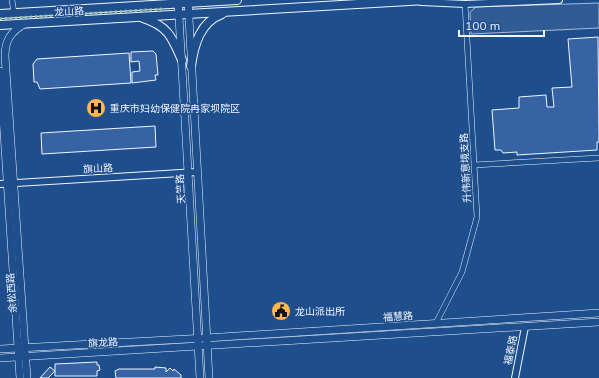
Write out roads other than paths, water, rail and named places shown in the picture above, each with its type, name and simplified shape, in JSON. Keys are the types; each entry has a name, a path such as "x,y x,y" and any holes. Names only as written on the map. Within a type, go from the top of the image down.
{"main road":[{"name":"龙山路","path":"0,14 188,1 237,0"},
{"name":"龙山路","path":"2,26 426,0"},
{"name":"天竺路","path":"188,1 209,378"},
{"name":"天竺路","path":"178,2 200,378"},
{"path":"191,66 196,40 214,17 228,12"},
{"path":"138,17 154,22 162,27 173,39 182,60"},
{"name":"余松西路","path":"21,348 14,183 5,48 10,35 24,24"},
{"name":"余松西路","path":"0,70 3,183 22,357 27,378"},
{"name":"福慧路","path":"198,343 436,323 599,314"},
{"name":"福慧路","path":"206,342 599,322"},
{"path":"0,349 198,343"},
{"name":"旗龙路","path":"0,358 198,343"},
{"name":"余松西路","path":"20,378 22,357"}],"street":[{"path":"12,0 14,13"},
{"path":"407,2 465,4 559,0"},
{"name":"升伟新意境支路","path":"436,323 462,272 477,217 465,4"},
{"path":"474,165 599,158"},
{"name":"旗山路","path":"3,183 197,172"},
{"name":"福泰路","path":"514,378 525,326"}],"place":[{"name":"重庆市妇幼保健院冉家坝院区","path":"96,108"},
{"name":"龙山派出所","path":"281,311"}]}
